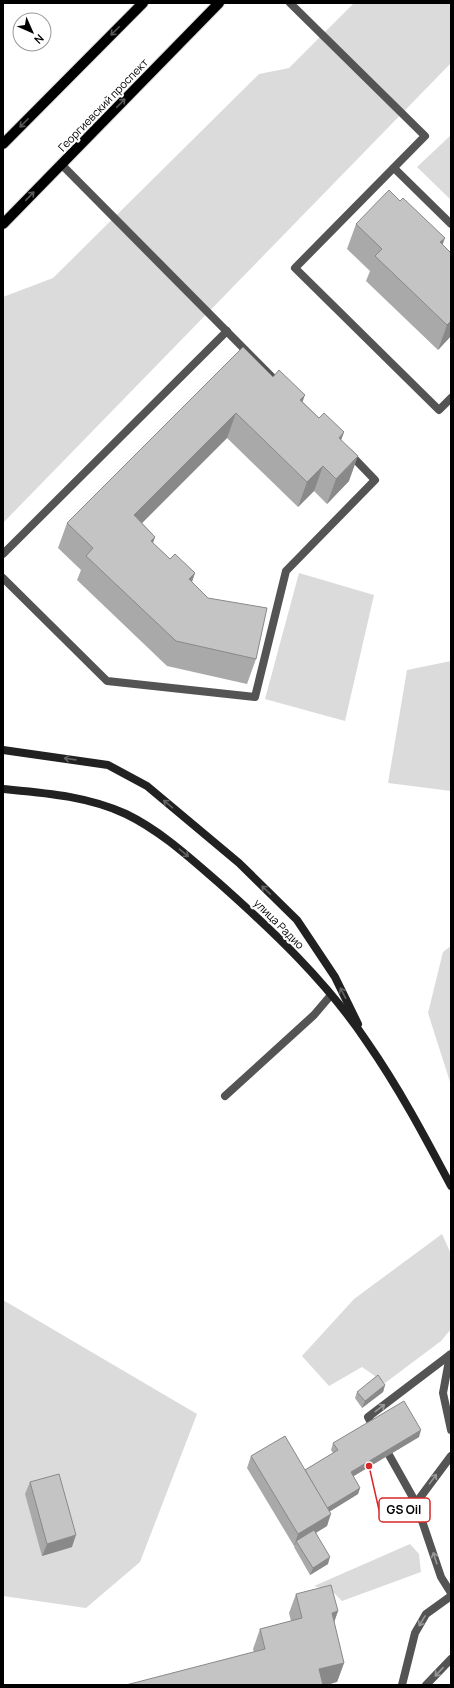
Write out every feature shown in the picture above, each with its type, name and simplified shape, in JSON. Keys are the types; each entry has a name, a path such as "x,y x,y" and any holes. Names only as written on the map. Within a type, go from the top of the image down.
{"main road":[{"path":"3,144 143,3"},
{"name":"Георгиевский проспект","path":"3,224 219,3"},
{"path":"3,750 108,765 147,786 239,863 297,920 335,977 367,1041"},
{"name":"улица Радио","path":"3,789 78,798 126,814 173,844 246,907 285,944 331,995 367,1041 398,1090 451,1186"}],"street":[{"path":"290,3 426,136 295,268 439,410 451,398"},
{"path":"61,164 282,386"},
{"path":"394,168 451,224"},
{"path":"3,554 227,331"},
{"path":"3,578 107,681 255,697 286,571 375,480 342,447"},
{"path":"225,1096 314,1015 331,995"},
{"path":"451,1354 444,1393 451,1430"},
{"path":"402,1685 415,1633 426,1614 451,1595 441,1577 416,1503 368,1417 451,1354"},
{"path":"416,1503 451,1456"},
{"path":"426,1685 451,1659"}],"shaded area":[{"path":"354,3 451,3 451,63 3,523 3,297 53,278 259,74 289,68"},
{"path":"451,135 451,200 417,167"},
{"path":"299,573 374,595 345,721 265,699"},
{"path":"451,661 451,791 388,783 407,670"},
{"path":"451,946 451,1085 428,1013 443,952"},
{"path":"442,1234 451,1254 451,1329 441,1341 385,1383 362,1367 329,1386 302,1356 354,1299"},
{"path":"3,1300 197,1414 140,1562 86,1608 3,1596"},
{"path":"410,1544 419,1554 421,1572 342,1601 332,1591 314,1586"}],"building":[{"path":"389,190 400,201 403,198 445,238 440,242 451,253 451,321 447,325 375,256 382,249 356,224"},
{"path":"243,347 273,377 279,370 305,395 300,400 319,418 324,413 344,432 339,438 358,456 336,479 323,466 307,482 236,413 134,515 155,537 151,541 170,559 175,554 195,573 189,579 208,598 267,608 256,659 176,641 86,556 93,548 67,523"},
{"path":"378,1375 385,1385 365,1401 357,1392"},
{"path":"404,1401 421,1430 351,1472 360,1488 327,1508 305,1470 338,1450 333,1443"},
{"path":"285,1436 331,1514 298,1534 251,1456"},
{"path":"59,1474 76,1535 47,1544 30,1482"},
{"path":"314,1530 330,1557 313,1568 296,1541"},
{"path":"331,1585 338,1611 332,1613 344,1663 319,1669 323,1685 126,1685 265,1649 260,1629 302,1618 296,1594"}],"place":[{"name":"GS Oil","path":"369,1466"}]}
